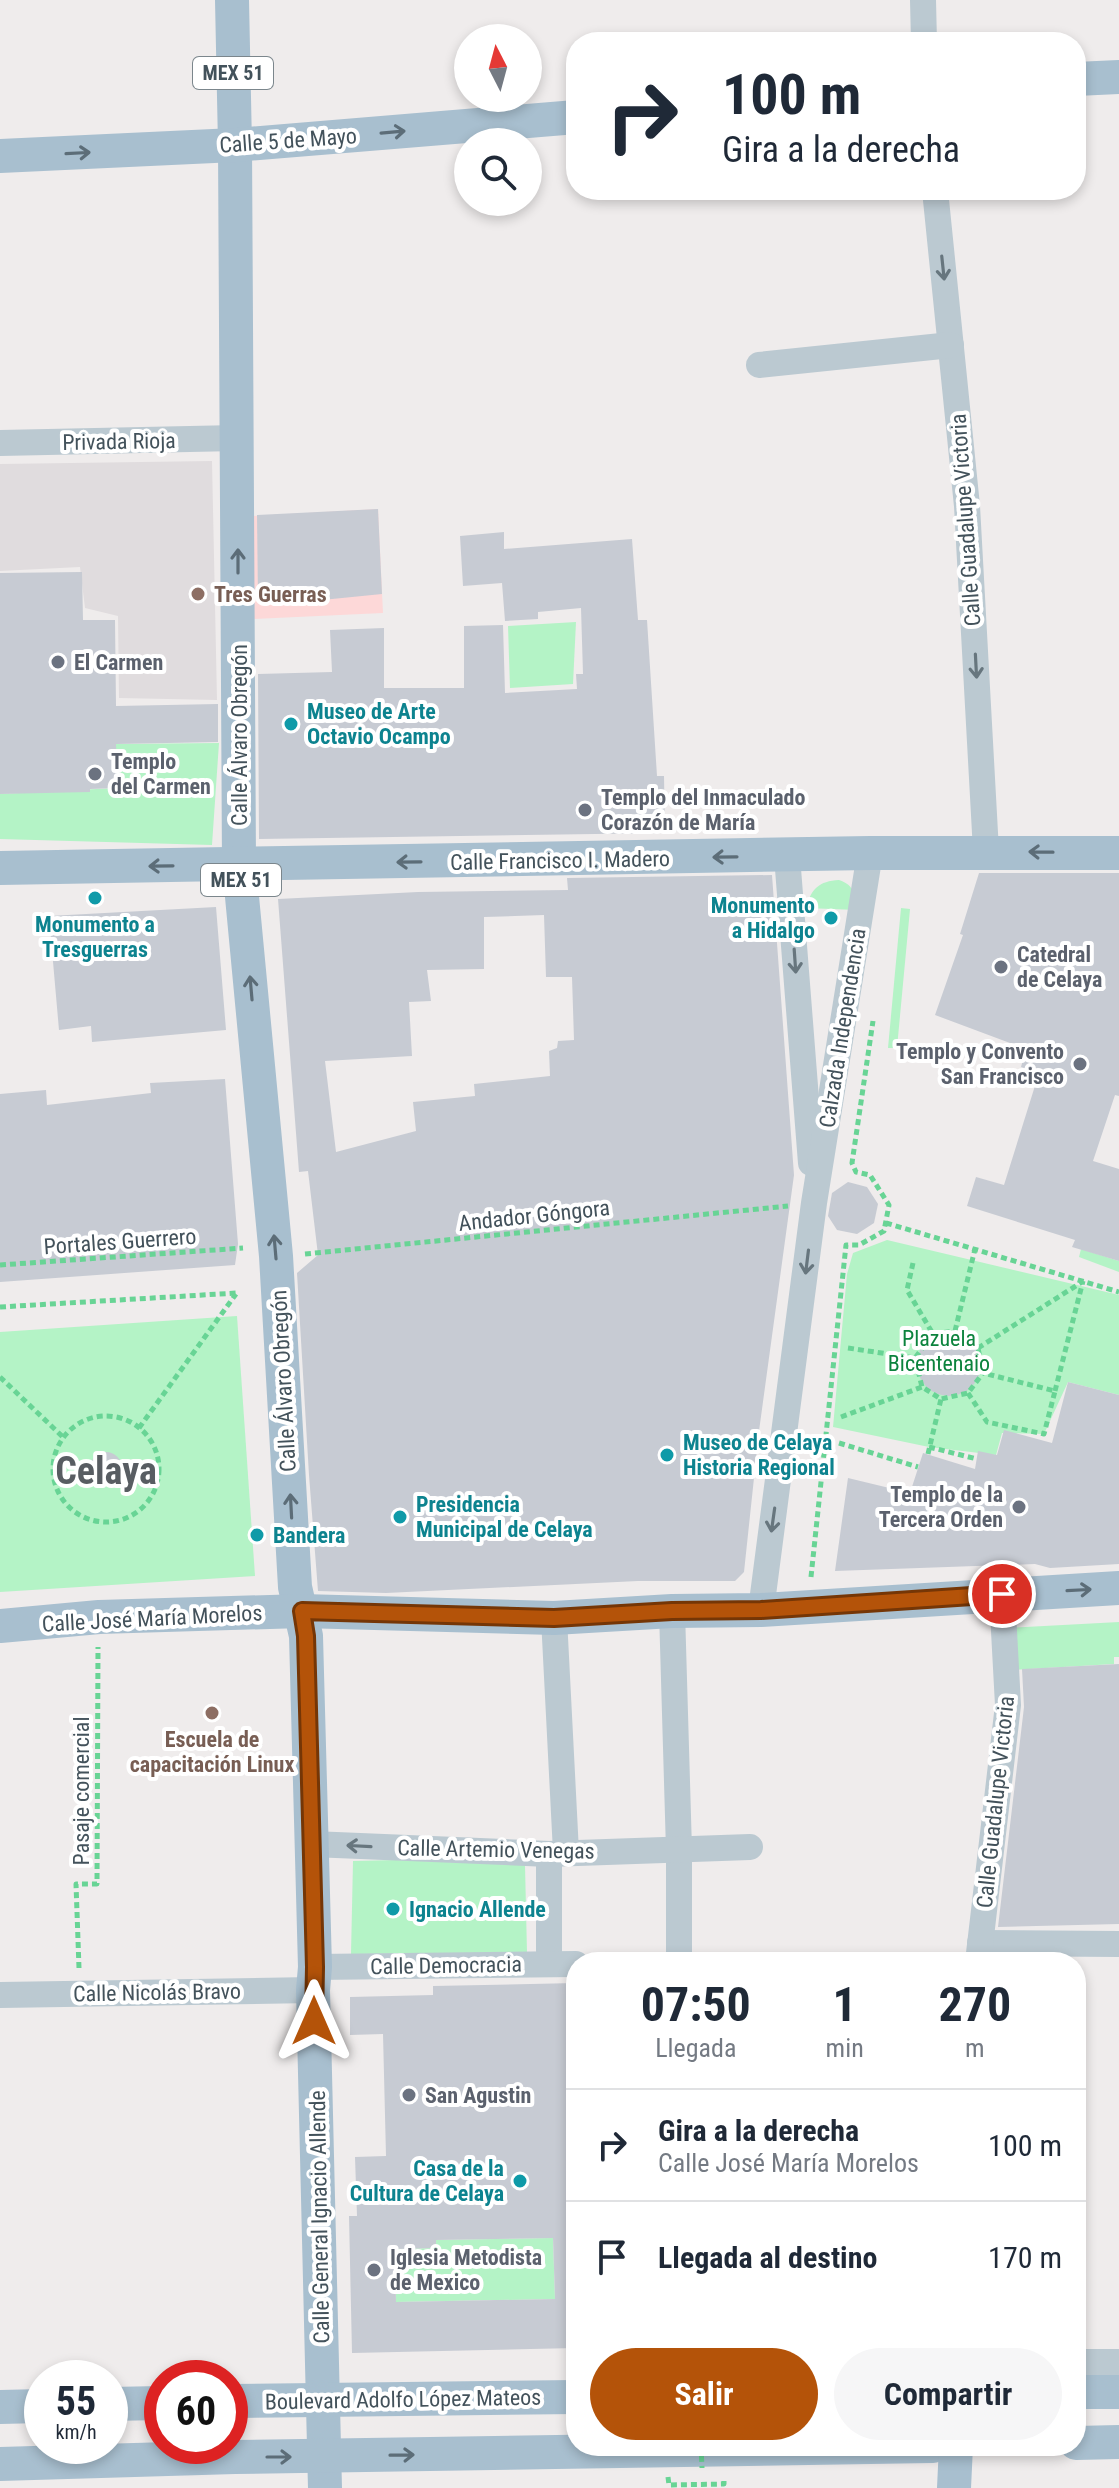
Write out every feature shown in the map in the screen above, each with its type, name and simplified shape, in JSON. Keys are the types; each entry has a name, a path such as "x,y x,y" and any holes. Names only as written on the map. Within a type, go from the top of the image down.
{"main road":[{"name":"Calle Álvaro Obregón","path":"232,0 239,865 259,1252 295,1587 302,1611"},
{"path":"1086,79 1119,77"},
{"name":"Calle 5 de Mayo","path":"0,156 235,145 566,118"},
{"name":"Calle Francisco I. Madero","path":"0,868 986,851 1119,853"},
{"name":"Calle José María Morelos","path":"0,1626 99,1617 302,1611 554,1618 672,1611 761,1610 1119,1588"},
{"name":"Calle General Ignacio Allende","path":"302,1611 306,1636 312,1844 324,2472"},
{"path":"1086,2392 1119,2392"},
{"name":"Boulevard Adolfo López Mateos","path":"248,2400 566,2397"},
{"path":"0,2407 24,2406"},
{"path":"1086,2443 1119,2442"},
{"path":"0,2464 324,2472 699,2456"},
{"path":"954,2488 956,2456"}],"street":[{"path":"923,0 924,32"},
{"name":"Calle Guadalupe Victoria","path":"936,200 967,506 986,851"},
{"path":"759,365 951,345"},
{"name":"Privada Rioja","path":"0,443 237,438"},
{"name":"Calzada Independencia","path":"761,1610 805,1204 870,853"},
{"name":"Calzada Independencia","path":"787,856 805,1204"},
{"name":"Calle Guadalupe Victoria","path":"979,1952 1008,1705 1002,1594"},
{"path":"672,1611 679,1952"},
{"path":"549,1963 557,1853 554,1618"},
{"name":"Calle Artemio Venegas","path":"312,1844 557,1853 750,1847"},
{"path":"979,1952 1076,1943 1119,1944"},
{"name":"Calle Democracia","path":"314,1978 566,1964"},
{"name":"Calle Nicolás Bravo","path":"0,1995 314,1978"},
{"path":"1086,2362 1119,2362"}],"path":[{"path":"831,1243 859,1245 884,1231 886,1223 889,1205 870,1175 856,1172 852,1163 875,1006"},
{"name":"Andador Góngora","path":"259,1252 805,1204"},
{"path":"886,1223 1119,1292"},
{"path":"822,1578 811,1578 846,1245"},
{"path":"955,1331 975,1249"},
{"name":"Portales Guerrero","path":"0,1265 259,1252"},
{"path":"913,1263 907,1290 933,1334"},
{"path":"978,1348 1083,1281"},
{"path":"968,1393 987,1422 1044,1434 1083,1281"},
{"path":"0,1307 237,1293 139,1428"},
{"path":"955,1331 978,1348 983,1373 968,1393 941,1399 922,1387 915,1358 933,1334 955,1331"},
{"path":"848,1348 915,1358"},
{"path":"983,1373 1055,1391"},
{"path":"0,1377 64,1438"},
{"path":"841,1417 922,1387"},
{"path":"928,1454 941,1399"},
{"path":"100,1416 118,1417 139,1428 157,1452 160,1470 157,1487 148,1502 120,1521 87,1519 72,1510 61,1498 54,1482 53,1464 64,1438 83,1421 100,1416"},
{"path":"839,1443 918,1467"},
{"path":"929,1447 977,1459"},
{"name":"Pasaje comercial","path":"80,1993 76,1884 97,1884 99,1617"},
{"path":"701,2456 702,2468"}],"shaded area":[{"path":"212,461 217,700 119,698 118,616 85,608 80,567 0,571 0,464"},
{"path":"378,509 383,613 253,619 253,516"}],"green space":[{"path":"576,622 573,684 510,688 508,626"},
{"path":"219,743 212,845 0,839 0,794 116,788 116,744"},
{"path":"839,880 851,888 857,910 806,908 817,887"},
{"path":"901,908 910,909 897,1048 888,1048"},
{"name":"Plazuela Bicentenaio","path":"887,1240 1119,1295 1119,1395 1068,1382 1044,1434 1002,1433 996,1455 929,1447 833,1427 847,1274 853,1253"},
{"path":"1081,1249 1119,1261 1119,1272 1079,1257"},
{"path":"237,1316 255,1576 0,1592 0,1332"},
{"path":"1119,1622 1119,1657 1114,1657 1114,1664 1012,1670 1009,1628"},
{"path":"353,1861 525,1865 527,1953 351,1954"},
{"path":"553,2238 555,2299 396,2302 395,2249 436,2248 436,2240"}],"building":[{"path":"378,509 382,594 322,600 258,600 257,515"},
{"path":"504,532 504,549 632,539 638,620 647,620 657,776 664,776 665,833 259,839 258,674 332,672 330,630 384,628 384,688 464,688 464,626 503,625 505,693 577,689 576,674 583,674 581,608 538,612 538,619 505,621 502,583 463,586 460,536"},
{"name":"El Carmen","path":"82,572 83,620 115,620 116,706 218,704 218,742 116,744 117,788 90,789 90,792 0,794 0,573"},
{"name":"Templo y Convento San Francisco","path":"979,873 1119,873 1119,1096 1115,1095 1093,1161 1119,1169 1119,1261 1072,1247 1075,1240 967,1206 976,1177 1004,1185 1039,1073 1021,1067 1026,1049 935,1015 963,935 960,934"},
{"path":"772,875 794,1175 759,1431 744,1572 735,1581 638,1581 386,1593 318,1591 297,1273 318,1255 308,1171 299,1172 278,899 418,892 568,890 567,878","holes":["544,915 546,977 572,977 574,1040 558,1041 557,1048 549,1051 550,1076 474,1084 475,1096 413,1102 416,1131 336,1152 325,1061 412,1056 409,1002 431,1001 427,970 484,969 484,917"]},
{"path":"216,907 226,1030 92,1042 91,1026 59,1030 49,916"},
{"path":"225,1079 238,1244 235,1265 0,1282 0,1094 46,1090 47,1105 151,1093 150,1083"},
{"path":"848,1182 867,1187 878,1204 874,1223 857,1234 837,1230 828,1216 832,1193"},
{"path":"943,1332 955,1332 972,1341 979,1352 979,1376 972,1387 955,1396 943,1396 931,1391 922,1382 917,1370 917,1358 922,1346 931,1337"},
{"path":"1068,1382 1119,1395 1119,1564 835,1571 848,1478 910,1493 923,1453 975,1469 978,1451 997,1455 1004,1430 1052,1443"},
{"path":"106,1452 117,1457 122,1468 117,1479 106,1484 95,1479 90,1468 95,1457"},
{"path":"1119,1664 1119,1924 998,1927 1024,1707 1022,1669"},
{"name":"Casa de la Cultura de Celaya","path":"566,1983 566,2348 352,2353 349,2216 357,2216 355,2157 386,2156 383,2034 350,2035 350,1997 433,1995 433,1986","holes":["553,2238 555,2299 396,2302 395,2249 436,2248 436,2240"]}],"place":[{"name":"Tres Guerras","path":"198,594"},
{"name":"El Carmen","path":"58,662"},
{"name":"Museo de Arte Octavio Ocampo","path":"291,724"},
{"name":"Templo del Carmen","path":"95,774"},
{"name":"Templo del Inmaculado Corazón de María","path":"585,810"},
{"name":"Monumento a Tresguerras","path":"95,898"},
{"name":"Monumento a Hidalgo","path":"831,918"},
{"name":"Catedral de Celaya","path":"1001,967"},
{"name":"Templo y Convento San Francisco","path":"1080,1064"},
{"name":"Museo de Celaya Historia Regional","path":"667,1455"},
{"name":"Templo de la Tercera Orden","path":"1019,1507"},
{"name":"Presidencia Municipal de Celaya","path":"400,1517"},
{"name":"Bandera","path":"257,1535"},
{"name":"Escuela de capacitación Linux","path":"212,1713"},
{"name":"Ignacio Allende","path":"393,1909"},
{"name":"San Agustin","path":"409,2095"},
{"name":"Casa de la Cultura de Celaya","path":"520,2181"},
{"name":"Iglesia Metodista de Mexico","path":"374,2270"}],"district":[{"name":"Celaya","path":"106,1471"}],"route":[{"path":"314,2021 306,1636 302,1611 554,1618 672,1611 761,1610 1002,1594"}]}
